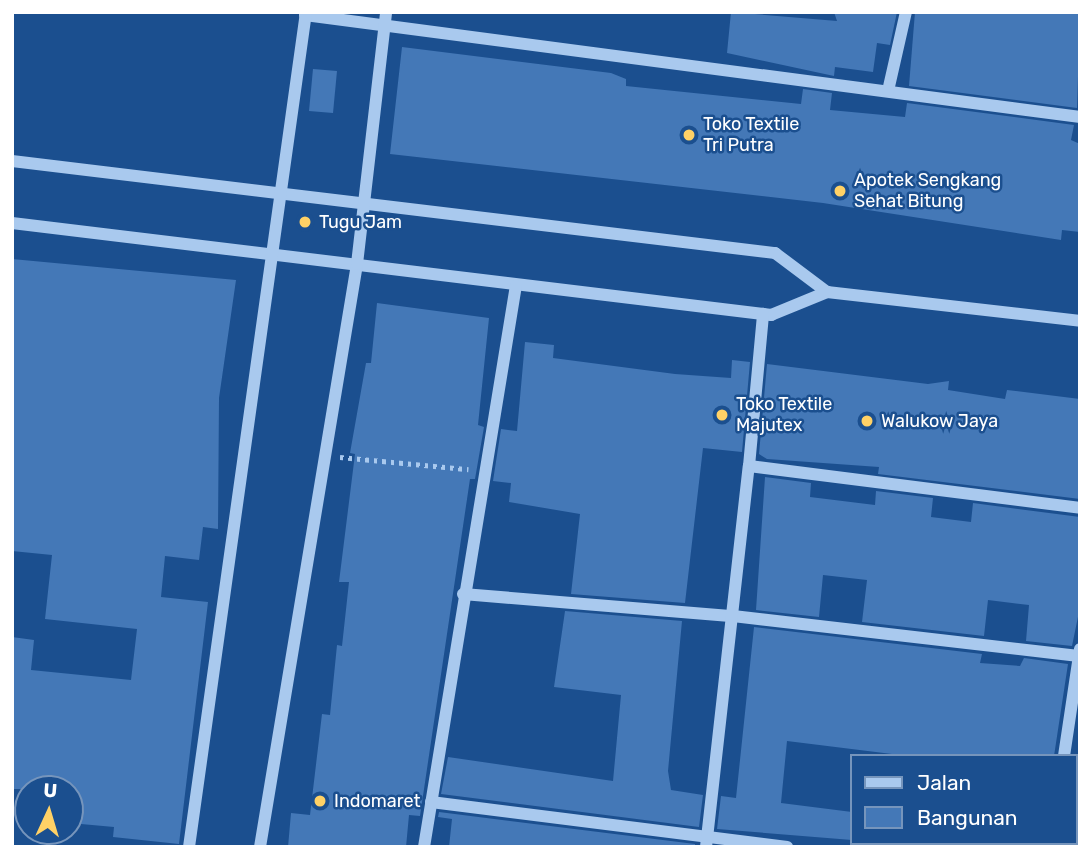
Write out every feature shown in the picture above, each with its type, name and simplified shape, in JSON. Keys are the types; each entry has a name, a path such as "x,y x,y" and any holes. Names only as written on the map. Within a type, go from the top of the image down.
{"street":[{"path":"260,847 357,264 386,12"},
{"path":"888,91 906,12"},
{"path":"189,847 279,191 306,14 384,27 1080,117"},
{"path":"12,161 364,200 775,253 827,292"},
{"path":"12,223 763,314 827,292 1080,321"},
{"path":"424,847 482,470 516,285"},
{"path":"707,842 749,466 763,314"},
{"path":"749,466 1080,508"},
{"path":"463,594 733,616 1079,652 1064,754"},
{"path":"431,802 707,842 788,847"}],"path":[{"path":"327,456 482,470"}],"building":[{"path":"731,12 837,21 834,12 897,12 890,45 877,43 873,72 835,67 834,76 727,53"},
{"path":"915,12 1080,12 1077,108 909,86"},
{"path":"402,47 611,73 626,79 626,86 801,104 803,89 832,93 830,110 905,117 907,103 1074,125 1071,140 1080,144 1080,232 1062,230 1061,240 823,203 390,154"},
{"path":"313,69 337,71 333,113 309,111"},
{"path":"12,259 236,280 219,398 218,529 203,527 199,560 165,556 161,597 208,602 179,844 113,837 114,827 84,824 84,775 14,775 12,789 12,637 34,640 31,670 131,680 137,629 45,619 52,555 12,551"},
{"path":"377,303 489,318 478,425 484,427 475,479 470,479 420,816 409,815 406,847 288,847 291,813 310,815 322,714 330,715 337,645 342,646 349,582 339,582 355,454 350,453 366,363 371,363"},
{"path":"525,342 554,345 553,358 675,374 731,378 732,360 750,362 742,452 703,448 685,603 571,594 580,514 509,502 511,483 493,481 501,429 517,431"},
{"path":"767,364 928,384 949,381 948,390 1005,399 1007,390 1080,399 1080,499 878,474 879,467 767,459 759,454"},
{"path":"765,477 811,483 810,497 875,505 876,491 933,498 931,517 971,522 973,503 1080,517 1080,607 1072,646 1026,641 1029,605 988,600 984,636 862,622 867,580 823,575 819,617 756,610"},
{"path":"565,611 682,621 668,771 671,790 703,795 699,827 441,794 448,757 613,781 621,695 554,687"},
{"path":"754,627 982,654 980,663 1020,666 1024,658 1068,664 1054,754 892,754 787,741 781,803 850,812 850,840 717,829 721,796 736,798"},
{"path":"439,812 695,844 695,847 449,847 452,819 438,817"}],"place":[{"name":"Toko Textile Tri Putra","path":"689,135"},
{"name":"Apotek Sengkang Sehat Bitung","path":"840,191"},
{"name":"Tugu Jam","path":"305,222"},
{"name":"Toko Textile Majutex","path":"722,415"},
{"name":"Walukow Jaya","path":"867,421"},
{"name":"Indomaret","path":"320,801"}]}
